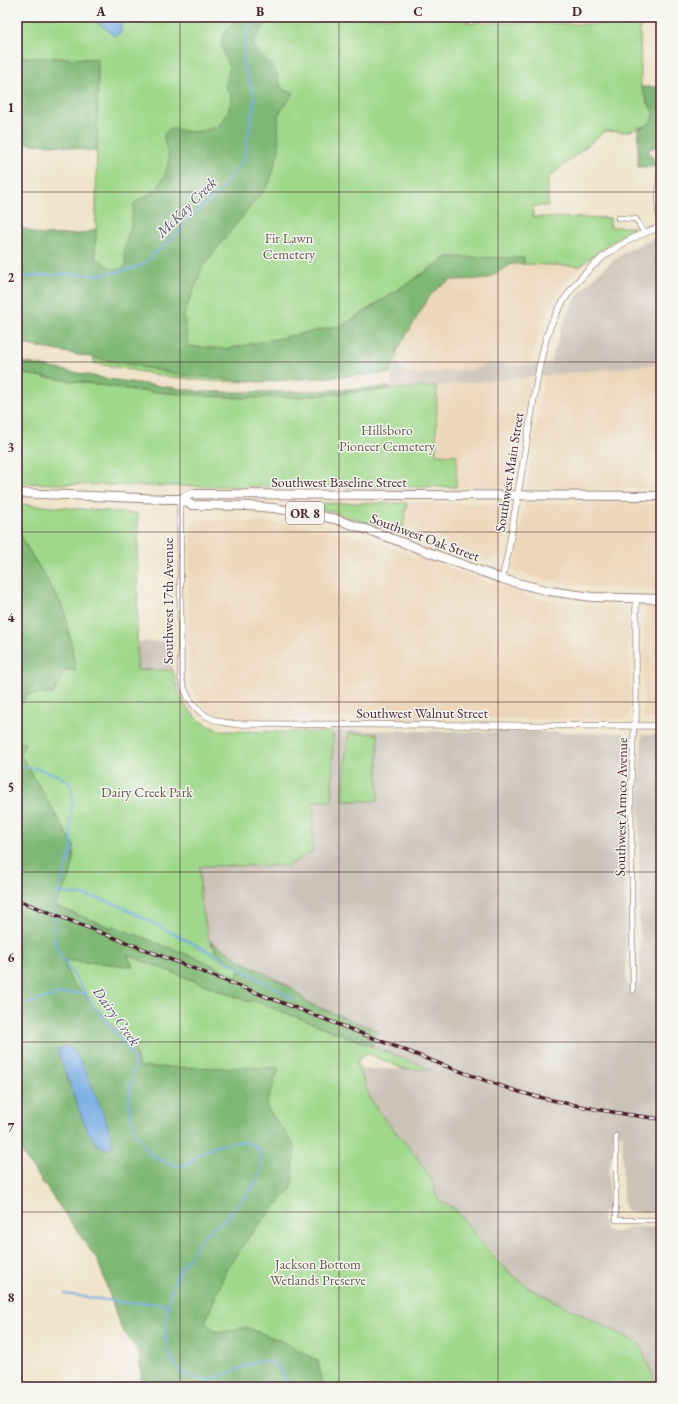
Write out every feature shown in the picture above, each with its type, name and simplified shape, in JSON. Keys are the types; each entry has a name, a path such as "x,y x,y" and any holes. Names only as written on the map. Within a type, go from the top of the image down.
{"highway":[{"name":"Southwest Baseline Street","path":"17,493 143,499 180,499 192,494 661,496"},
{"name":"Southwest Oak Street","path":"180,499 192,505 273,508 306,513 335,520 368,530 502,579 530,587 592,597 661,599"}],"street":[{"path":"661,169 659,174 658,212 661,222"},
{"path":"618,218 636,219 644,233"},
{"name":"Southwest Main Street","path":"502,579 518,495 539,368 544,344 550,326 572,288 599,260 624,243 644,233 661,227"},
{"name":"Southwest 17th Avenue","path":"180,499 180,673 183,688 190,702"},
{"name":"Southwest Armco Avenue","path":"633,991 631,788 634,726 636,719 636,599"},
{"name":"Southwest Walnut Street","path":"190,702 202,713 212,719 223,723 235,724 661,726"},
{"path":"616,1136 616,1220 661,1220"}],"shaded area":[{"path":"661,236 661,364 437,386 390,389 398,349 398,361 400,366 405,372 416,375 473,369 480,368 481,365 502,363 515,366 551,363 563,323 578,295 597,274 623,253 642,243"},
{"path":"512,264 581,266 566,282 548,311 538,336 531,365 515,366 502,363 481,365 480,368 473,369 416,375 405,372 398,361 398,349 429,297 439,287 451,280 487,279"},
{"path":"661,364 661,489 530,488 528,486 527,483 544,376"},
{"path":"533,377 511,487 456,487 456,455 436,455 437,386"},
{"path":"407,503 508,504 498,558 487,560 403,528"},
{"path":"525,503 661,503 661,589 607,588 568,584 541,579 513,571"},
{"path":"202,519 291,524 355,536 394,548 528,596 560,602 627,609 629,614 629,719 231,718 216,714 205,706 193,692 188,675 190,529 195,520"},
{"path":"661,608 661,719 646,719 643,717 644,612 646,609"},
{"path":"173,641 173,670 137,670 137,642"},
{"path":"330,730 624,734 626,985 640,984 639,789 642,735 661,735 661,1212 631,1212 627,1211 624,1207 622,1134 613,1134 613,1152 609,1168 608,1206 602,1218 606,1229 611,1232 619,1232 632,1227 661,1228 661,1387 657,1387 640,1344 529,1288 509,1272 455,1209 437,1198 433,1182 372,1102 358,1069 432,1069 372,1046 379,1031 308,1003 292,988 242,961 210,941 200,897 200,865 288,866 313,801 332,734"}],"green space":[{"name":"Fir Lawn Cemetery","path":"17,17 466,17 466,22 640,25 641,87 655,115 648,125 626,132 605,131 548,178 548,206 533,206 533,217 610,218 610,227 635,227 598,252 581,266 524,264 524,259 448,257 344,325 243,382 209,381 163,376 94,363 98,59 17,57"},
{"path":"240,17 272,17 267,21 253,43 254,47 275,70 283,89 294,93 278,115 279,150 270,182 203,266 184,315 188,346 226,349 344,325 448,257 524,258 524,264 512,264 487,279 451,280 439,287 429,297 398,349 391,373 260,382 183,375 17,343 17,226 41,235 81,234 96,229 95,258 110,268 117,270 126,265 124,249 131,225 134,204 158,187 166,172 169,158 164,134 169,129 189,132 201,131 216,127 222,122 226,115 232,101 231,96 225,86 229,67 222,50 221,43 224,33"},
{"path":"17,57 98,59 97,152 63,146 17,143"},
{"path":"641,87 661,87 661,145 648,150 657,166 656,167 638,167 638,129 648,125 655,115"},
{"path":"17,361 108,379 205,392 288,392 390,387 390,389 297,397 238,398 141,391 17,373"},
{"name":"Hillsboro Pioneer Cemetery","path":"17,373 141,391 238,398 297,397 437,386 436,454 457,455 456,487 143,486 17,483"},
{"path":"293,503 407,503 402,534 330,511"},
{"name":"Dairy Creek Park","path":"17,504 138,514 137,670 173,670 183,701 189,710 204,723 225,731 330,732 333,735 332,801 313,801 313,851 288,866 200,866 200,897 209,941 218,954 240,968 237,977 112,926 112,928 55,906 70,877 74,846 20,754 25,744 17,743 17,710 27,694 53,694 65,670 76,670 64,609 17,530"},
{"path":"17,530 64,609 76,670 65,670 53,694 27,694 17,710"},
{"path":"349,733 378,734 378,801 343,801"},
{"path":"17,743 25,743 20,754 74,846 70,877 55,906 111,928 113,926 202,960 237,977 240,968 218,954 210,941 242,961 292,988 308,1003 379,1031 372,1046 251,1000 250,1002 127,955 133,966 63,960 71,981 134,1047 139,1067 279,1068 266,1106 295,1147 292,1188 257,1227 228,1266 205,1323 219,1333 246,1327 286,1343 318,1361 322,1387 142,1387 139,1352 121,1328 98,1261 17,1146"},
{"name":"Jackson Bottom Wetlands Preserve","path":"126,954 249,1002 251,999 433,1070 403,1069 369,1054 361,1056 357,1064 372,1102 386,1121 415,1154 433,1182 437,1198 455,1209 496,1259 529,1288 640,1344 657,1387 300,1387 208,1366 134,1047 71,981 63,960 133,966"}],"water":[{"path":"93,17 121,17 121,32 116,36 113,35"},
{"path":"68,1045 81,1062 106,1120 113,1144 108,1149 96,1144 85,1126 57,1050"}],"waterway":[{"name":"McKay Creek","path":"17,277 66,274 95,275 119,272 141,266 180,231 190,216 219,193 244,158 255,99 243,62 248,27 256,17"},
{"name":"Dairy Creek","path":"17,586 22,625 22,666 17,692"},
{"name":"Dairy Creek","path":"17,766 38,769 60,776 70,784 73,795 70,826 72,849 54,908 55,947 95,1007 131,1053 134,1061 134,1068 129,1105 131,1119 141,1141 148,1151 154,1156 182,1166 206,1150 234,1142 252,1144 258,1149 261,1157 260,1173 251,1189 227,1217 199,1241 191,1255 181,1267 175,1279 169,1302 166,1327 166,1340 172,1361 176,1368 184,1375 203,1380 225,1375 253,1363 272,1363 281,1369 284,1374 287,1387"},
{"path":"58,892 93,897 118,905 219,957 294,1000"},
{"path":"17,1006 64,993 86,993"},
{"path":"65,1294 128,1303 168,1305"}],"railway":[{"path":"17,900 499,1086 566,1103 661,1119"}]}
